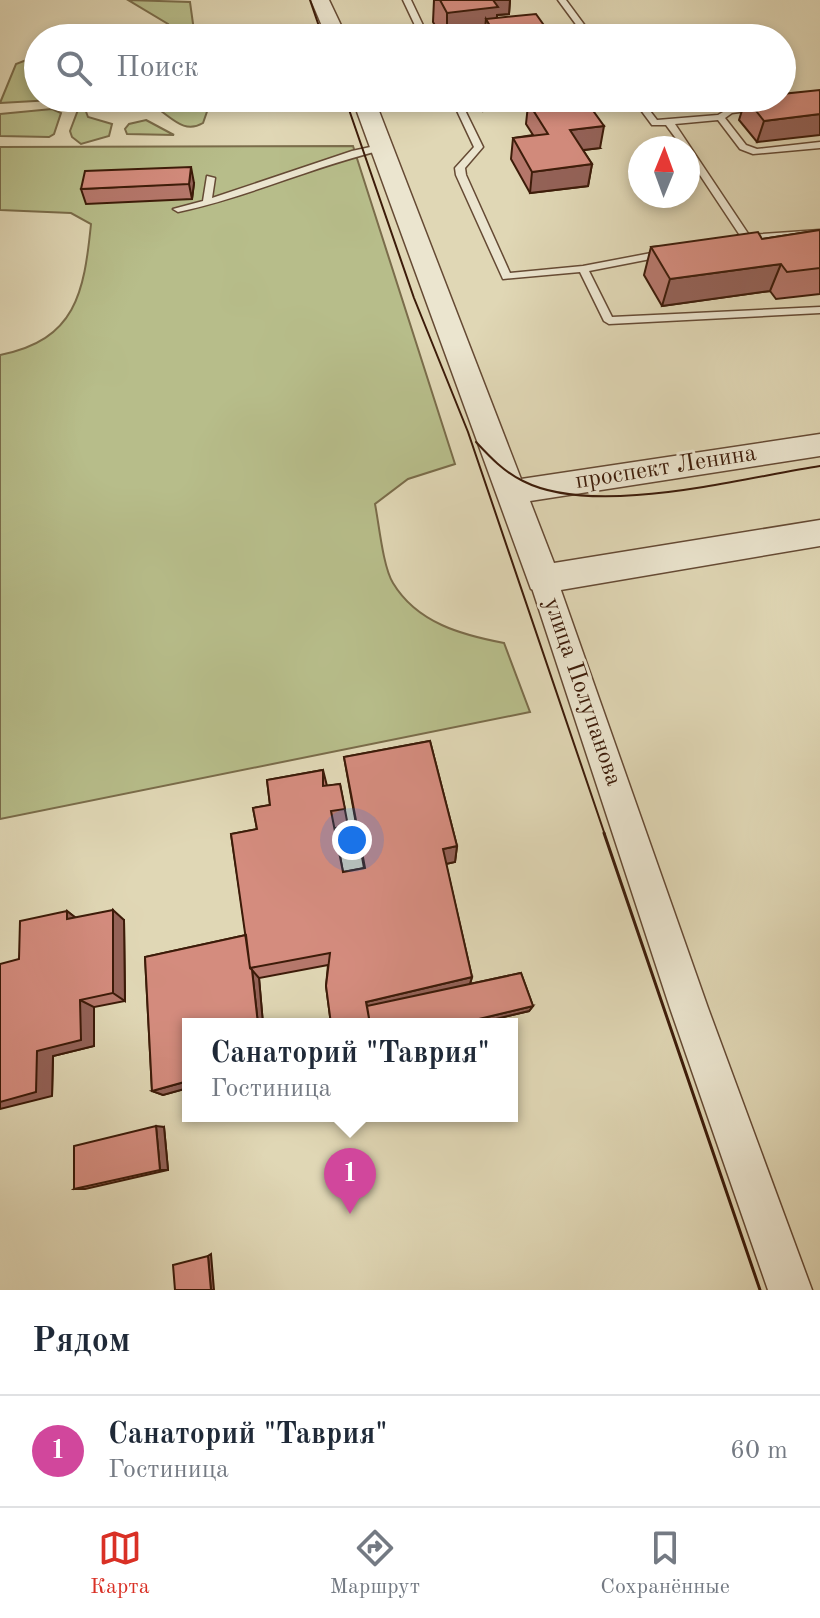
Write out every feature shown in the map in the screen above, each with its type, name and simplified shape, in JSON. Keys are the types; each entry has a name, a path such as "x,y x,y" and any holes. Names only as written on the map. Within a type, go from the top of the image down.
{"street":[{"path":"320,0 331,24"},
{"name":"улица Полупанова","path":"369,112 512,492 689,1008 790,1290"},
{"name":"проспект Ленина","path":"512,492 820,445"},
{"path":"543,579 820,533"}],"lane":[{"path":"407,0 418,24"},
{"path":"562,0 580,24"},
{"path":"462,112 479,147 460,168 461,175 507,277 583,269 672,252"},
{"path":"647,112 655,123 720,117 728,112"},
{"path":"720,117 743,147 756,152 820,145"},
{"path":"669,122 678,136"},
{"path":"178,209 207,203 355,153 384,147"},
{"path":"700,169 746,238"},
{"path":"207,203 210,178"},
{"path":"731,241 820,233"},
{"path":"583,269 609,321 820,310"}],"green space":[{"path":"128,0 190,2 193,24 168,24"},
{"path":"24,61 24,102 0,103 16,64"},
{"path":"77,112 86,112 88,117 112,124 109,136 81,144 70,131"},
{"path":"163,112 207,112 203,123 197,126 181,124"},
{"path":"61,113 54,134 49,137 0,136 0,114"},
{"path":"146,120 174,135 127,134 125,129 129,124"},
{"path":"353,146 455,464 408,479 375,504 387,567 403,597 428,617 457,631 504,643 530,712 0,819 0,355 45,338 71,310 85,271 91,224 71,213 0,210 0,147"}],"building":[{"path":"440,0 493,0 498,7 447,13"},
{"path":"536,14 543,24 489,24 486,19"},
{"path":"820,90 820,114 764,121 757,112 796,112 796,93"},
{"path":"534,112 594,112 604,126 570,130 592,164 532,172 513,138 548,134"},
{"path":"191,167 189,184 81,189 85,171"},
{"path":"820,230 820,268 787,272 781,264 670,279 651,247 758,232 762,239"},
{"path":"430,741 457,846 443,849 472,977 366,1002 369,1018 330,1018 326,986 330,953 250,968 231,834 257,829 253,808 270,805 267,780 323,770 323,786 340,784 345,809 331,811 343,872 365,868 344,757"},
{"path":"113,910 113,993 80,1000 81,1040 37,1051 36,1092 0,1102 0,964 19,959 20,921 67,911 67,919"},
{"path":"246,935 257,1018 182,1018 182,1083 152,1091 145,957"},
{"path":"521,973 533,1006 483,1018 369,1018 367,1006"},
{"path":"156,1126 160,1170 74,1189 74,1146"},
{"path":"208,1256 211,1290 175,1290 173,1265"}],"tram line":[{"path":"310,0 318,24"},
{"path":"350,112 414,298 468,432 605,835"},
{"path":"476,442 503,469 523,481 553,491 589,496 669,492 820,466"},
{"path":"604,833 760,1290"}],"place":[{"name":"Санаторий \"Таврия\"","path":"350,1214"}]}
